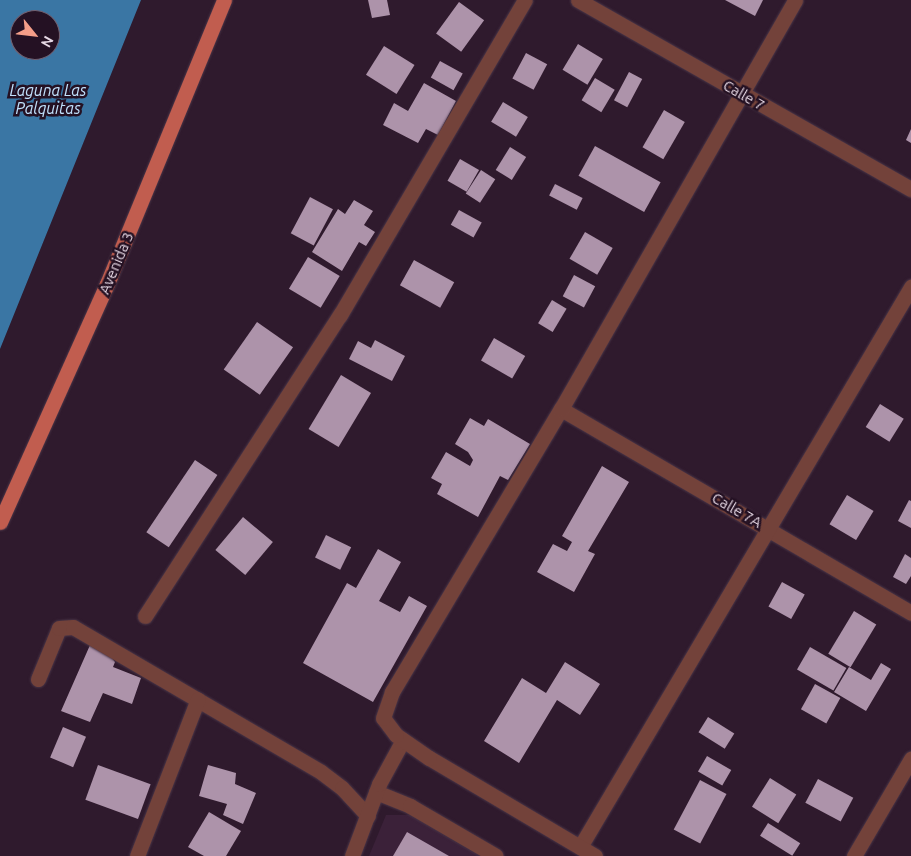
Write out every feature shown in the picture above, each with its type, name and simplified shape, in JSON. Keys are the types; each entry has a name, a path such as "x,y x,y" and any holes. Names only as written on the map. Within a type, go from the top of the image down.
{"main road":[{"name":"Avenida 3","path":"0,522 107,284 224,0"}],"street":[{"path":"145,616 340,315 525,0"},
{"name":"Calle 7","path":"578,0 911,189"},
{"path":"595,856 403,740 383,718 392,692 561,409 795,0"},
{"path":"580,847 770,529 911,287"},
{"name":"Calle 7A","path":"561,409 770,529 911,613"},
{"path":"38,679 59,628 73,627 321,772 342,788 368,816"},
{"path":"137,856 198,699"},
{"path":"352,856 376,792 403,740"},
{"path":"854,856 911,760"},
{"path":"376,792 410,806 496,856"}],"shaded area":[{"path":"386,815 410,815 480,856 369,856"}],"water":[{"name":"Laguna Las Palquitas","path":"0,0 141,0 0,349"}],"building":[{"path":"368,0 387,0 390,15 372,18"},
{"path":"725,0 763,0 755,16"},
{"path":"459,2 484,20 461,52 436,34"},
{"path":"578,44 603,59 587,85 563,70"},
{"path":"384,46 415,65 397,94 366,75"},
{"path":"526,53 547,64 534,90 512,79"},
{"path":"440,61 463,74 454,90 431,78"},
{"path":"629,72 642,79 627,107 614,100"},
{"path":"595,78 615,90 601,112 582,100"},
{"path":"424,83 456,101 438,135 426,129 418,143 383,125 394,103 408,111"},
{"path":"503,102 528,117 516,137 491,122"},
{"path":"664,110 685,122 663,159 642,147"},
{"path":"911,129 911,143 906,140"},
{"path":"595,146 661,182 644,212 579,176"},
{"path":"510,147 526,157 512,180 496,170"},
{"path":"460,159 479,170 467,192 448,181"},
{"path":"481,170 495,179 480,203 466,193"},
{"path":"555,184 583,198 577,210 549,196"},
{"path":"310,197 333,209 314,245 291,233"},
{"path":"354,200 373,211 364,225 375,232 366,246 359,242 342,271 312,252 338,209 345,214"},
{"path":"459,210 482,223 473,237 451,225"},
{"path":"585,232 613,248 597,275 570,259"},
{"path":"308,257 340,276 321,308 289,289"},
{"path":"414,260 454,282 440,308 400,285"},
{"path":"574,275 595,286 584,307 563,296"},
{"path":"552,300 567,309 553,332 538,323"},
{"path":"257,322 293,347 260,395 224,370"},
{"path":"494,338 525,356 512,379 481,361"},
{"path":"375,340 405,356 392,381 349,359 358,341 371,348"},
{"path":"341,375 371,393 339,447 309,429"},
{"path":"880,404 904,419 889,442 866,427"},
{"path":"470,418 484,426 488,419 530,444 508,480 500,476 478,517 437,494 442,484 431,478 446,452 470,466 473,460 468,452 455,444"},
{"path":"195,460 217,475 169,547 146,532"},
{"path":"602,466 629,482 588,551 595,554 574,592 537,572 553,544 567,551 572,542 562,536"},
{"path":"847,495 874,511 856,540 829,524"},
{"path":"909,500 911,501 911,528 898,521"},
{"path":"243,517 273,542 245,575 215,550"},
{"path":"326,535 351,547 340,570 315,557"},
{"path":"378,549 401,562 379,601 400,612 409,596 427,606 373,702 303,663 347,583 356,588"},
{"path":"905,554 911,558 911,576 906,584 893,577"},
{"path":"782,582 805,595 791,619 768,606"},
{"path":"854,611 876,624 851,667 828,654"},
{"path":"94,636 115,662 113,667 141,678 132,704 103,693 90,722 61,711"},
{"path":"810,647 846,668 833,691 797,670"},
{"path":"565,662 600,684 580,715 557,700 519,763 484,741 522,678 546,693"},
{"path":"881,663 891,669 866,711 834,692 849,667 871,680"},
{"path":"815,684 840,698 826,723 801,709"},
{"path":"708,717 734,733 725,749 698,732"},
{"path":"63,727 86,737 73,767 50,757"},
{"path":"707,756 731,770 722,786 698,772"},
{"path":"98,765 151,784 138,819 85,800"},
{"path":"208,765 236,773 235,784 256,793 243,824 223,815 227,804 199,796"},
{"path":"770,778 796,794 778,823 752,807"},
{"path":"818,779 853,798 841,822 805,803"},
{"path":"700,780 726,794 700,844 674,829"},
{"path":"209,812 241,831 226,856 204,856 188,847"},
{"path":"768,823 800,843 792,856 760,836"},
{"path":"407,832 449,856 393,856"}]}
